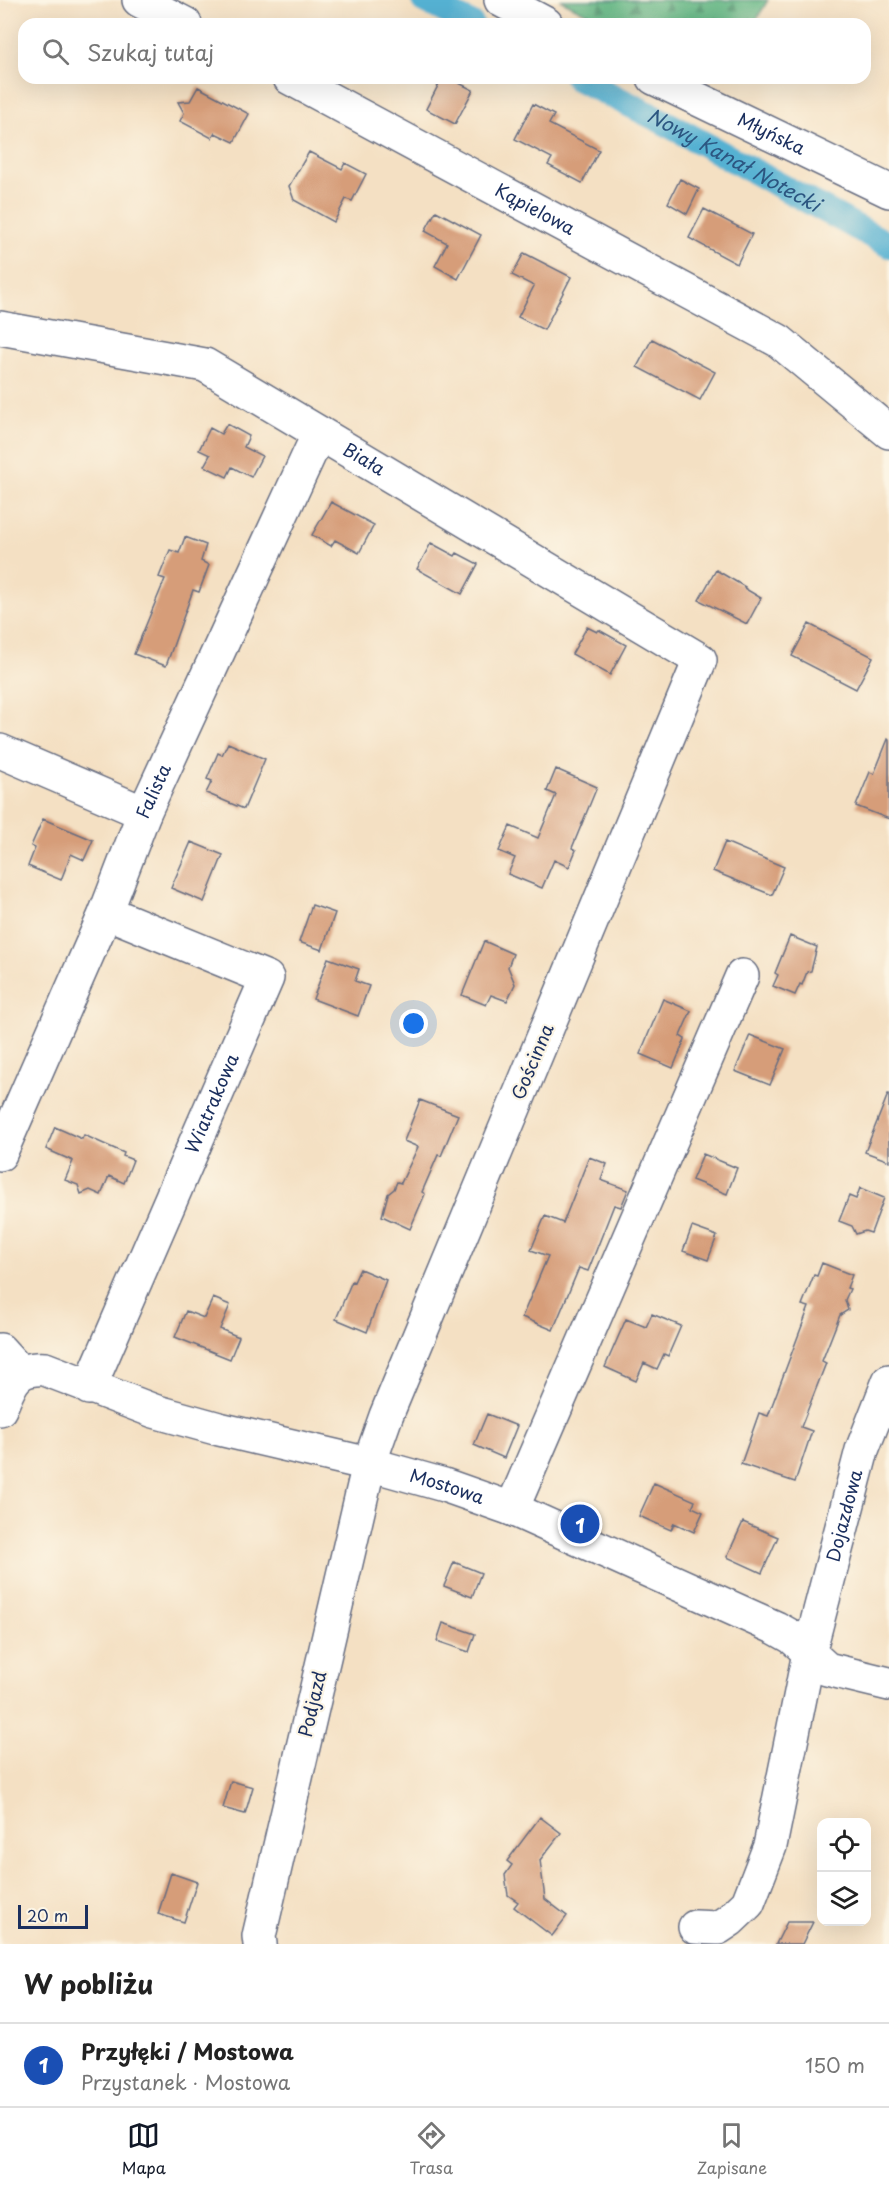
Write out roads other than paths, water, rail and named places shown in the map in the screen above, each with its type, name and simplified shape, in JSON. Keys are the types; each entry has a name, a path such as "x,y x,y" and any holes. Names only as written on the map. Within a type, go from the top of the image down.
{"street":[{"path":"139,0 174,18"},
{"path":"501,0 535,18"},
{"name":"Kąpielowa","path":"301,84 779,341 889,432"},
{"name":"Młyńska","path":"666,84 889,191"},
{"name":"Biała","path":"0,328 205,365 700,660"},
{"name":"Falista","path":"0,1154 106,912 144,813 319,433"},
{"name":"Gościnna","path":"369,1464 386,1416 700,660"},
{"path":"0,751 144,813"},
{"name":"Wiatrakowa","path":"89,1388 267,978 106,912"},
{"path":"513,1509 742,976"},
{"name":"Mostowa","path":"0,1409 11,1385 10,1361 31,1368 45,1369 89,1388 154,1411 219,1429 369,1464 444,1485 513,1509 776,1628 792,1637 827,1669 889,1684"},
{"name":"Dojazdowa","path":"695,1927 718,1928 748,1903 770,1846 809,1653 862,1450 889,1381"},
{"name":"Podjazd","path":"260,1944 259,1936 369,1464"}],"waterway":[{"name":"Nowy Kanał Notecki","path":"424,0 459,18"},
{"name":"Nowy Kanał Notecki","path":"589,84 662,121 889,245"}],"place":[{"name":"Przyłęki / Mostowa","path":"580,1524"}]}
